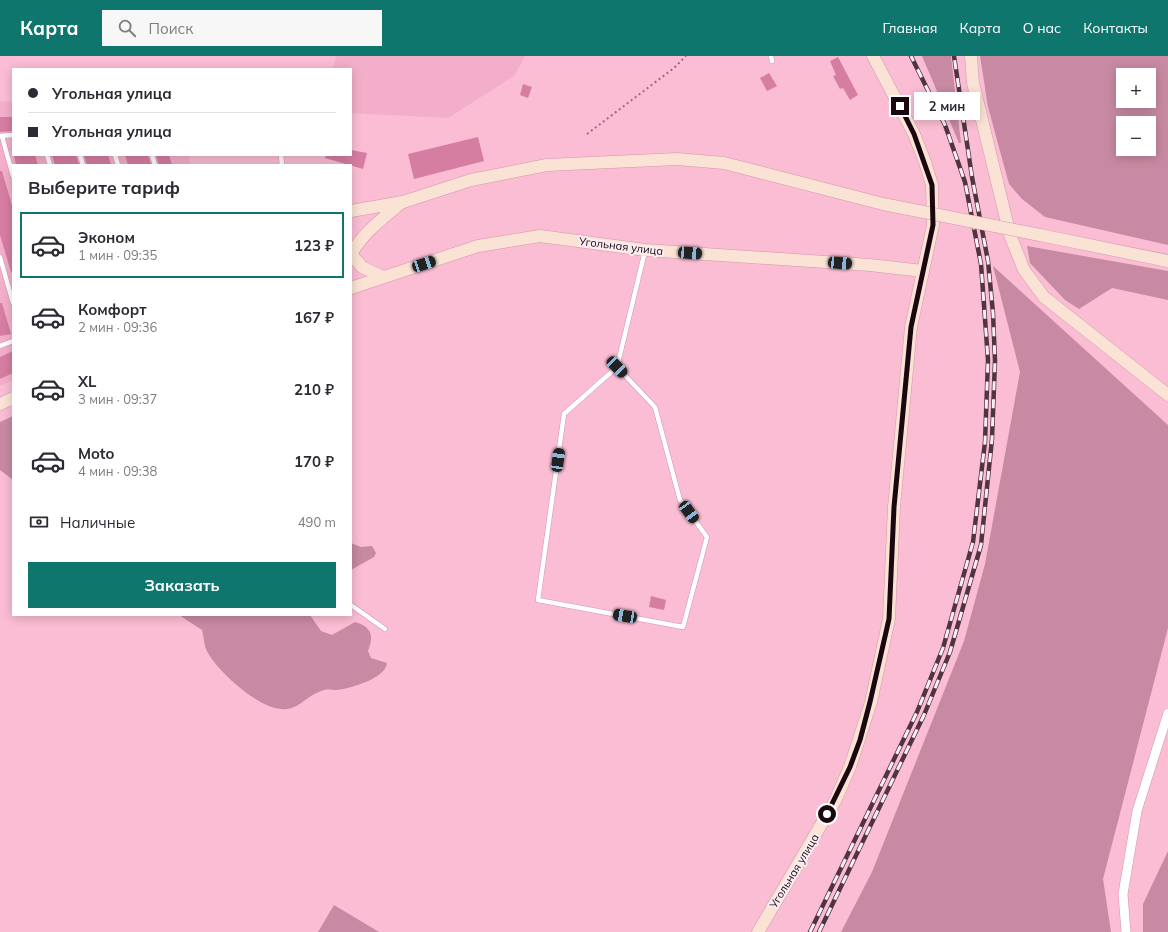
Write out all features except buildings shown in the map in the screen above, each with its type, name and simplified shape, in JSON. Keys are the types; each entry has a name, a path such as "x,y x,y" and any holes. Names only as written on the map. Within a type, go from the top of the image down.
{"main road":[{"name":"Угольная улица","path":"758,932 835,802 850,767 870,702 889,619 894,507 911,327 933,225 932,185 914,134 873,56"},
{"path":"971,56 973,83 1010,235 1024,270 1044,297 1168,395"},
{"path":"352,211 403,202 471,180 547,165 677,159 724,163 883,204 1168,261"},
{"path":"352,252 370,229 403,202"},
{"name":"Угольная улица","path":"352,288 478,246 540,236 645,250 870,265 923,271"},
{"path":"352,254 362,267 383,277"},
{"path":"0,404 12,398"}],"street":[{"path":"1126,932 1123,894 1137,811 1168,714"}],"lane":[{"path":"12,135 1,136 12,173"},
{"path":"617,367 655,407 680,500 706,537 683,627 538,600 564,414 617,367 645,250"},
{"path":"0,257 12,299"},
{"path":"0,346 12,341"},
{"path":"352,606 385,629"}],"path":[{"path":"587,134 674,68 686,56"}],"shaded area":[{"path":"336,56 525,56 514,76 448,118 352,113 352,68 333,68"},
{"path":"922,56 951,56 961,143 959,143"},
{"path":"980,56 1168,56 1168,245 1045,217 1022,199 1009,184 988,107"},
{"path":"0,101 12,102 12,156 189,156 190,164 12,164 12,380 0,386"},
{"path":"1027,246 1168,271 1168,300 1112,288 1079,309 1065,300 1030,263"},
{"path":"993,266 1168,425 1168,628 1103,879 1111,932 841,932 872,872 964,641 985,564 1020,372"},
{"path":"12,416 12,479 0,470 0,422"},
{"path":"352,543 361,547 372,546 376,553 374,557 352,569"},
{"path":"181,616 311,616 321,631 332,635 355,622 368,629 370,633 371,641 368,651 371,658 387,663 385,669 380,674 366,682 343,689 324,690 293,707 279,709 261,702 244,691 219,668 207,651 202,630"},
{"path":"1168,851 1168,932 1143,932 1143,904"},
{"path":"334,905 379,932 318,932"}],"railway":[{"path":"810,932 917,712 943,648 973,542 985,442 988,360 981,264 965,182 945,125 911,56"},
{"path":"819,932 924,715 950,652 981,545 992,439 995,361 993,313 988,261 972,177 954,56"}],"route":[{"path":"827,814 835,802 860,740 889,619 894,507 911,327 933,225 932,185 914,134 900,106"}]}
